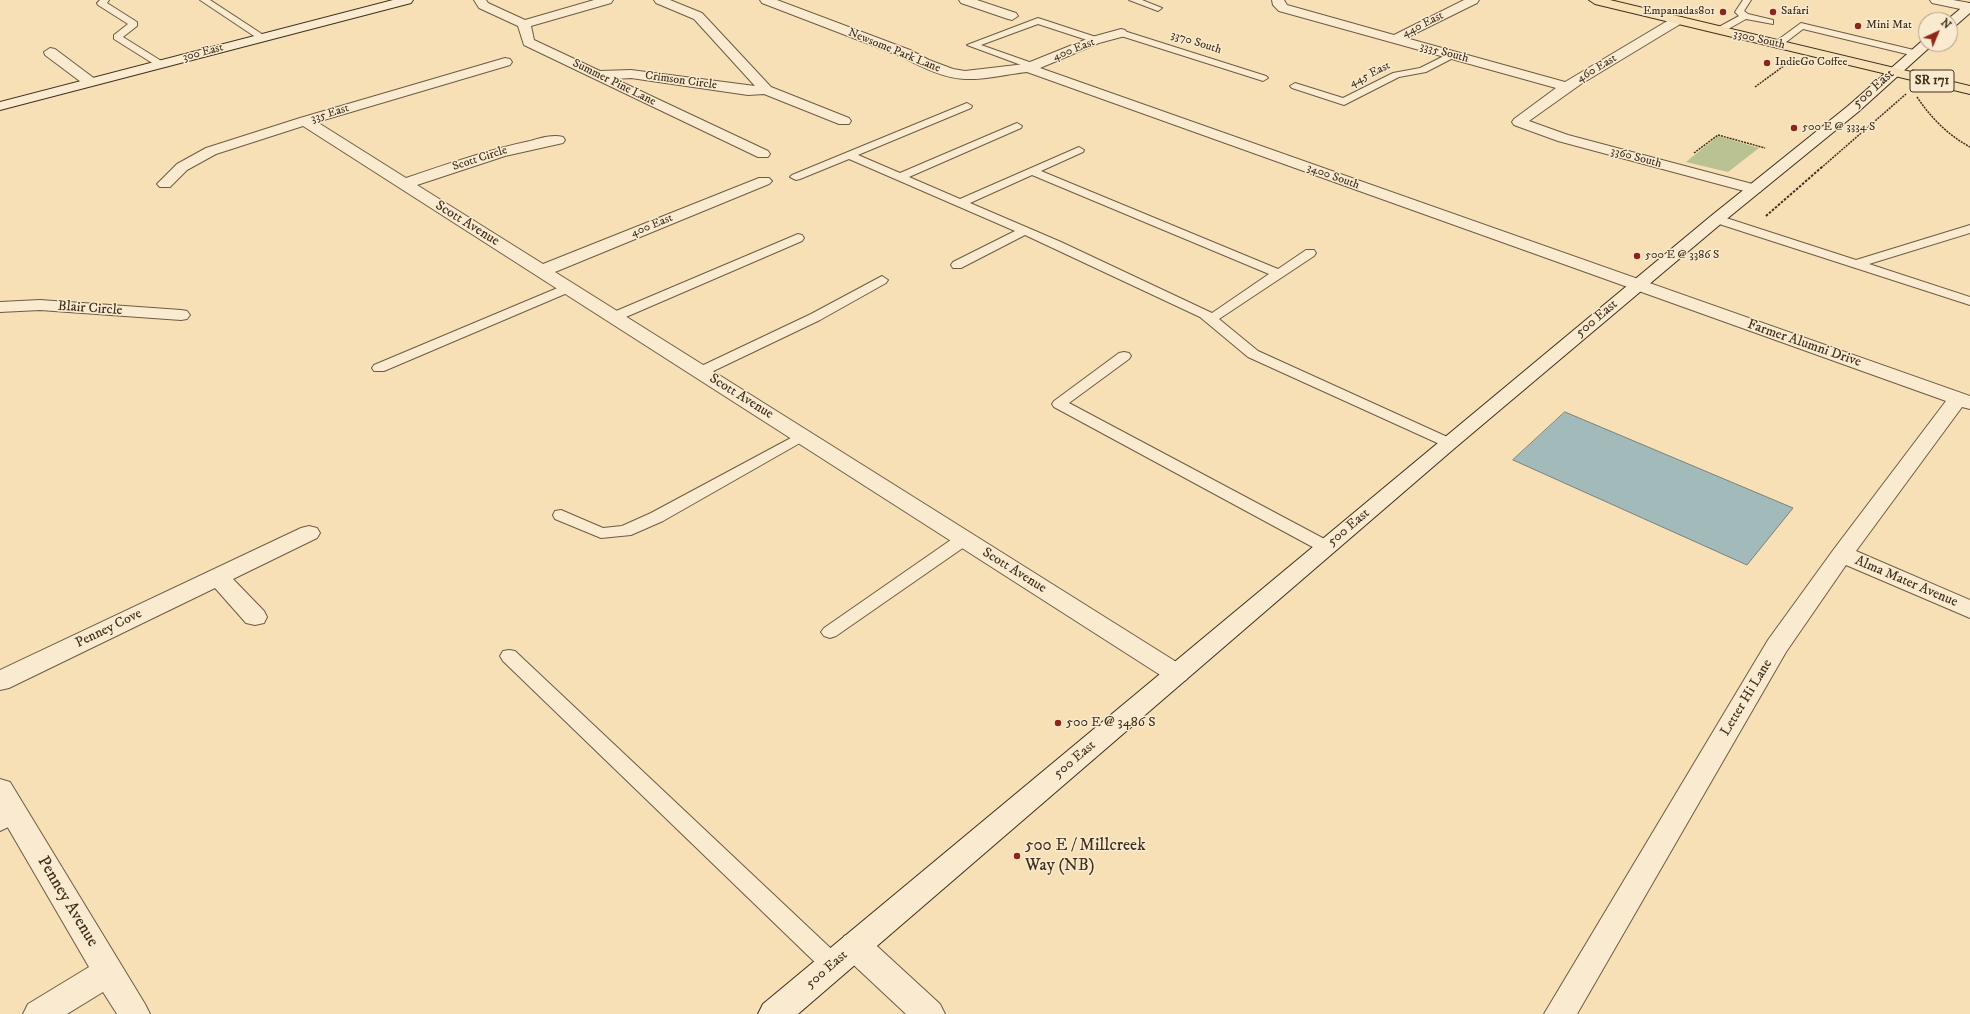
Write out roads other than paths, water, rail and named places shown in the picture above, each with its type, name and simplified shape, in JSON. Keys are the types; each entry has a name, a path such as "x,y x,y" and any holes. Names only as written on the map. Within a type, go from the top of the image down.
{"main road":[{"name":"3300 South","path":"1595,0 1970,90"}],"street":[{"name":"300 East","path":"0,106 407,0"},
{"path":"480,0 484,5 524,24 607,0"},
{"name":"Crimson Circle","path":"660,0 698,16 766,90 844,122"},
{"name":"Newsome Park Lane","path":"766,0 905,53 924,63 951,73 965,75 1030,67"},
{"path":"965,0 1012,16"},
{"name":"3335 South","path":"1278,0 1279,5 1283,8 1567,87"},
{"name":"440 East","path":"1395,39 1473,0"},
{"path":"1936,0 1970,7"},
{"path":"1958,17 1970,7"},
{"name":"460 East","path":"1519,122 1539,105 1567,87 1678,20"},
{"name":"Summer Pine Lane","path":"524,24 528,42 763,154"},
{"name":"400 East","path":"1030,67 1096,40 1121,33"},
{"name":"500 East","path":"774,1014 1716,219 1853,109 1918,51"},
{"path":"50,52 90,82"},
{"name":"335 East","path":"165,184 182,167 211,151 305,121 505,62"},
{"name":"3400 South","path":"1030,67 1639,285"},
{"name":"Crimson Circle","path":"596,75 630,74 748,91 766,90"},
{"name":"Scott Avenue","path":"305,121 1177,674"},
{"name":"3360 South","path":"1519,122 1563,138 1754,189"},
{"name":"Scott Circle","path":"404,184 499,152 530,144 558,140"},
{"name":"400 East","path":"541,271 764,181"},
{"name":"Farmer Alumni Drive","path":"1639,285 1964,401"},
{"name":"Blair Circle","path":"0,306 40,305 181,316"},
{"name":"Letter Hi Lane","path":"1560,1014 1777,646 1842,554 1964,401"},
{"name":"Penney Cove","path":"0,680 309,533"},
{"name":"Alma Mater Avenue","path":"1842,554 1970,610"},
{"path":"218,577 255,618"},
{"name":"Penney Avenue","path":"0,790 7,819 134,1014"},
{"path":"844,955 929,1014"},
{"path":"39,1014 108,972"}],"lane":[{"path":"105,0 101,3 134,24 117,37 160,64"},
{"path":"204,0 263,38"},
{"path":"1133,0 1158,8"},
{"path":"1747,0 1739,12 1745,16 1770,22"},
{"path":"1720,30 1745,16"},
{"path":"1030,67 972,45 1038,21 1096,40"},
{"path":"1778,44 1802,26 1915,53"},
{"name":"3370 South","path":"1121,33 1263,78"},
{"name":"445 East","path":"1295,86 1344,102 1396,75 1423,70 1452,55"},
{"path":"796,177 967,106"},
{"path":"900,177 1017,126"},
{"path":"960,203 1079,150"},
{"path":"849,155 1024,231 1205,314 1253,354 1449,443"},
{"path":"1032,171 1279,274"},
{"path":"1716,219 1970,301"},
{"path":"1856,264 1970,229"},
{"path":"957,265 1024,231"},
{"path":"614,317 798,238"},
{"path":"1211,319 1310,253"},
{"path":"700,372 804,324 843,304 882,280"},
{"path":"379,368 567,288"},
{"path":"1124,356 1059,404 1326,548"},
{"path":"562,515 601,533 625,531 657,517 802,436"},
{"path":"830,632 964,539"},
{"path":"509,656 844,955"}],"water":[{"path":"1565,412 1793,508 1747,565 1513,460"}],"place":[{"name":"Empanadas801","path":"1723,12"},
{"name":"Safari","path":"1773,12"},
{"name":"Mini Mat","path":"1858,26"},
{"name":"IndieGo Coffee","path":"1767,63"},
{"name":"500 E @ 3334 S","path":"1794,128"},
{"name":"500 E @ 3386 S","path":"1637,256"},
{"name":"500 E @ 3486 S","path":"1058,723"},
{"name":"500 E / Millcreek Way (NB)","path":"1017,856"}]}
